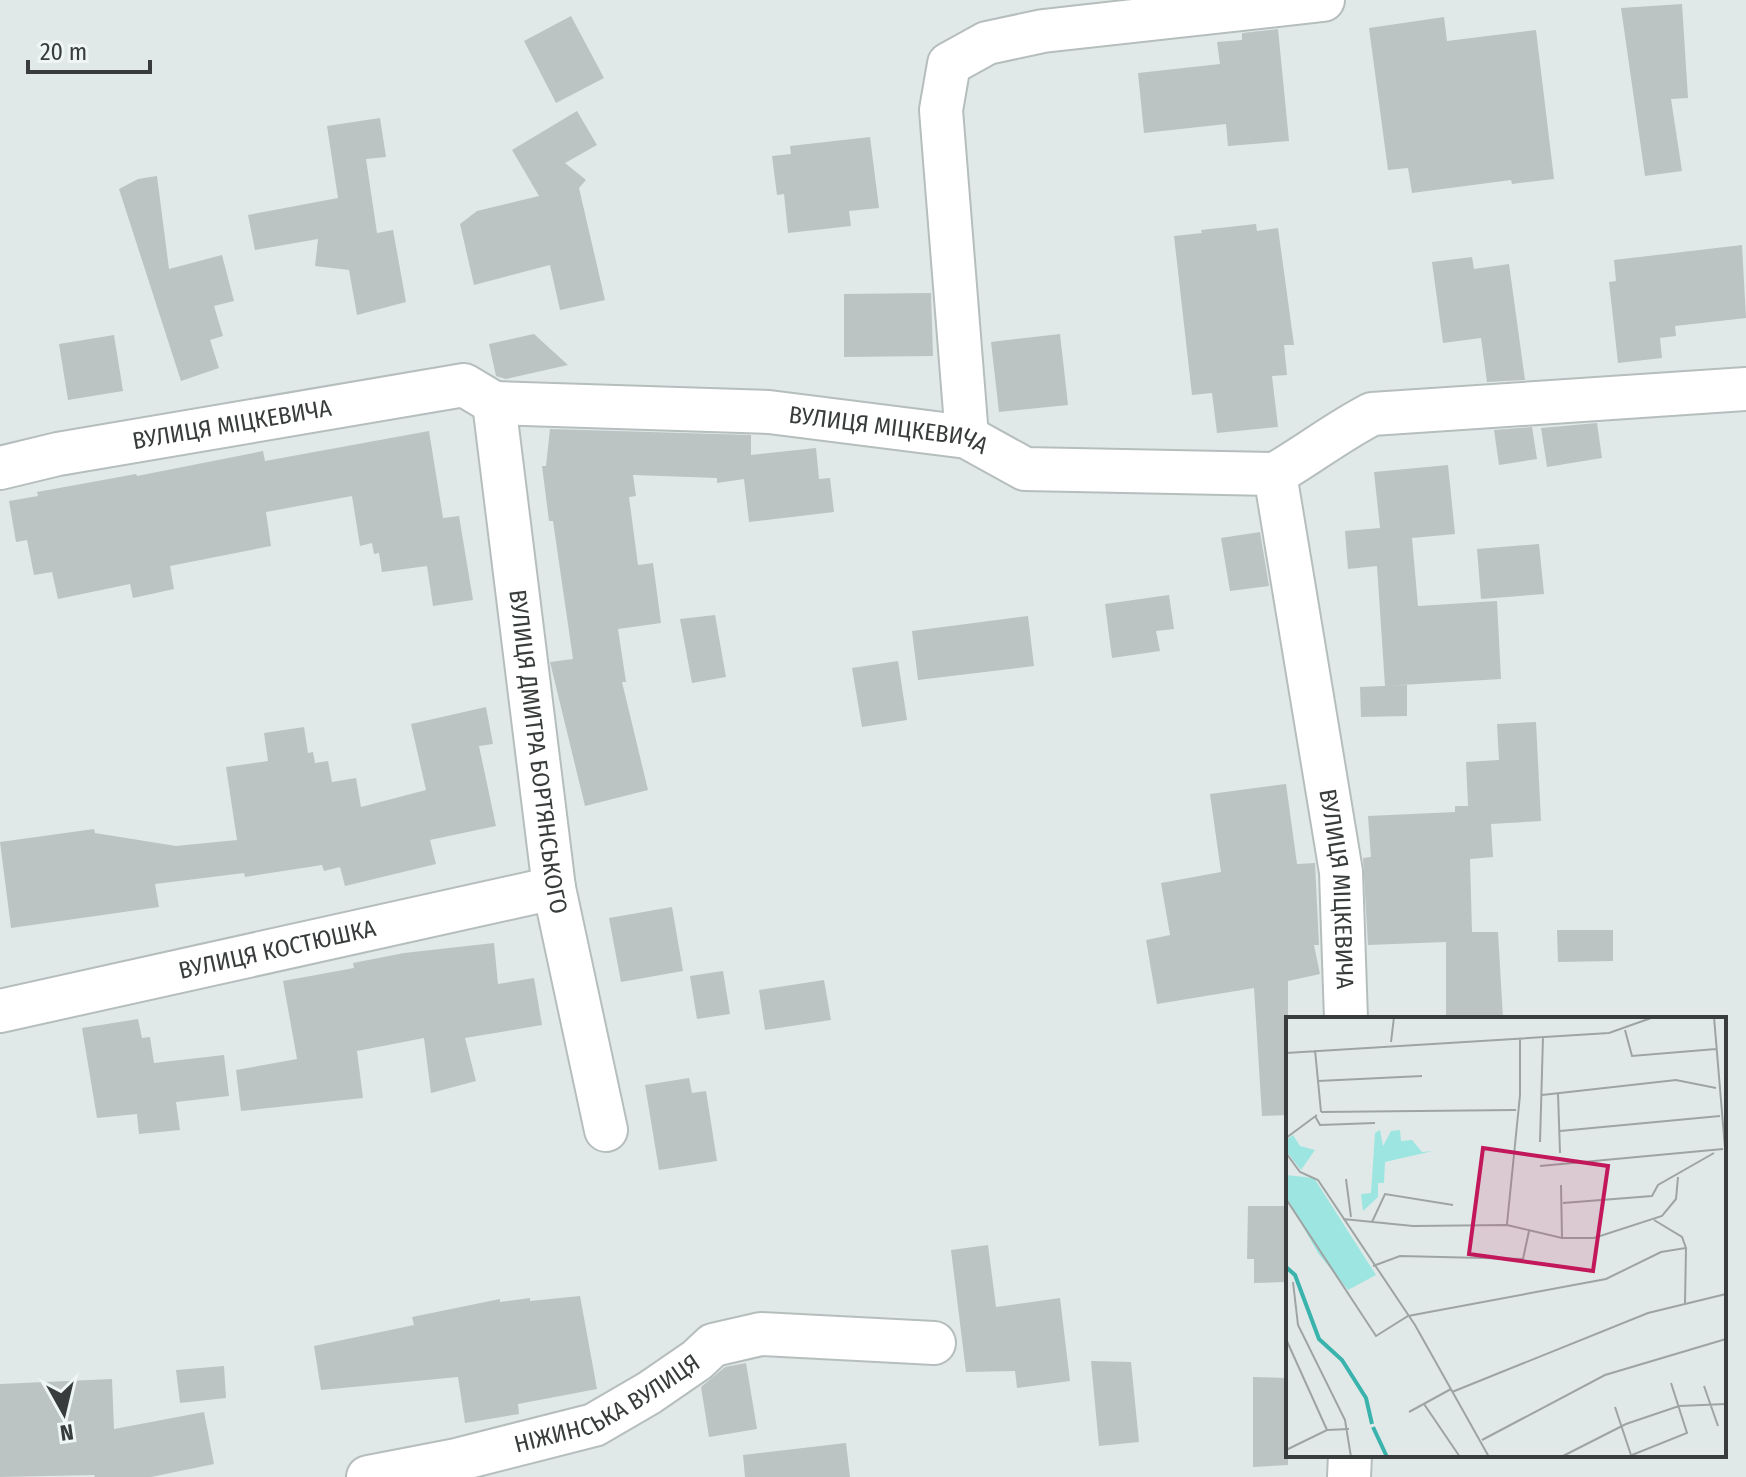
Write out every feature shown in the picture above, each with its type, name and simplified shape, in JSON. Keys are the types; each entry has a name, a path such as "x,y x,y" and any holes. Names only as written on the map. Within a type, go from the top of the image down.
{"street":[{"path":"967,437 941,110 949,64 987,43 1043,31 1323,0"},
{"name":"ВУЛИЦЯ МІЦКЕВИЧА","path":"0,468 58,454 479,394 769,412 967,437 1025,469 1275,474 1310,455 1336,433 1372,414 1746,389"},
{"name":"ВУЛИЦЯ ДМИТРА БОРТЯНСЬКОГО","path":"479,394 554,888 606,1130"},
{"name":"ВУЛИЦЯ МІЦКЕВИЧА","path":"1275,474 1341,872 1346,1017"},
{"name":"ВУЛИЦЯ КОСТЮШКА","path":"0,1011 554,888"},
{"name":"НІЖИНСЬКА ВУЛИЦЯ","path":"368,1477 456,1460 594,1425 649,1393 713,1345 725,1342 761,1334 934,1343"},
{"path":"1349,1477 1350,1457"}],"building":[{"path":"1682,4 1688,98 1671,99 1682,171 1645,176 1621,8"},
{"path":"571,16 604,78 556,103 524,41"},
{"path":"1444,17 1447,41 1536,30 1554,179 1512,184 1511,180 1412,193 1408,168 1388,170 1369,28"},
{"path":"1278,29 1289,141 1228,146 1226,124 1144,133 1138,73 1220,64 1217,42 1242,40 1242,33"},
{"path":"577,111 597,145 565,163 586,180 579,188 605,300 560,310 550,265 474,285 460,224 477,211 539,196 512,150"},
{"path":"380,118 386,157 366,159 377,233 393,230 406,302 357,315 349,270 315,266 318,239 255,250 248,215 338,198 327,126"},
{"path":"870,137 879,208 849,211 851,226 788,233 784,194 777,195 772,156 791,154 790,146"},
{"path":"157,176 169,269 222,255 234,301 214,306 223,336 210,340 219,368 181,381 119,189 138,179"},
{"path":"1256,224 1257,231 1278,228 1294,345 1284,345 1287,375 1272,376 1278,427 1217,433 1212,393 1192,395 1174,236"},
{"path":"1742,245 1746,318 1675,326 1676,336 1660,338 1662,358 1618,363 1609,282 1616,281 1614,260"},
{"path":"1472,257 1474,269 1509,264 1525,380 1487,382 1481,338 1443,343 1432,262"},
{"path":"931,293 933,356 844,357 844,294"},
{"path":"534,334 568,365 506,379 496,376 489,344"},
{"path":"1060,334 1068,405 999,412 991,342"},
{"path":"114,335 123,391 68,400 59,344"},
{"path":"1597,423 1602,458 1547,467 1541,428"},
{"path":"1532,427 1537,459 1499,465 1494,430"},
{"path":"550,429 751,435 751,455 816,448 819,479 830,478 834,512 749,522 744,479 717,483 717,478 633,475 636,496 629,497 638,565 653,563 661,623 618,629 626,682 622,682 648,790 585,806 550,662 573,659 542,466 546,466"},
{"path":"429,431 443,518 459,516 473,600 433,606 427,566 382,572 379,553 374,554 372,543 360,546 352,496 266,512 271,546 170,566 174,589 133,598 130,584 58,599 52,572 34,575 27,540 16,542 9,501 38,496 37,492 263,451 265,461"},
{"path":"1448,465 1455,534 1412,538 1418,606 1497,601 1501,679 1385,686 1377,566 1348,569 1345,531 1380,528 1374,472"},
{"path":"1260,532 1269,586 1230,591 1221,538"},
{"path":"1539,544 1544,594 1481,599 1477,549"},
{"path":"1169,595 1174,629 1156,631 1160,651 1112,658 1105,604"},
{"path":"715,615 726,677 692,683 680,619"},
{"path":"1028,616 1034,666 918,680 912,631"},
{"path":"898,661 907,720 862,727 852,668"},
{"path":"1407,685 1407,716 1361,717 1360,687"},
{"path":"486,707 493,744 479,746 496,826 430,840 436,864 345,886 340,867 324,871 322,865 245,877 244,873 155,884 159,907 11,928 0,842 94,829 95,833 176,846 237,840 226,767 268,761 264,733 304,727 308,753 313,752 315,763 328,761 332,782 356,778 361,807 426,790 411,724"},
{"path":"1536,722 1541,821 1491,824 1493,857 1470,859 1472,932 1498,932 1503,1017 1446,1017 1446,942 1368,945 1363,858 1371,857 1368,816 1455,812 1455,806 1468,806 1466,762 1499,760 1497,724"},
{"path":"1286,784 1297,864 1315,863 1319,945 1314,945 1320,974 1288,981 1286,1115 1262,1116 1254,988 1157,1004 1146,940 1170,935 1161,883 1221,872 1210,794"},
{"path":"672,907 683,971 621,982 609,918"},
{"path":"1557,930 1613,930 1613,961 1558,962"},
{"path":"494,943 498,984 534,978 542,1025 465,1038 476,1081 431,1093 424,1038 357,1051 363,1098 241,1111 236,1070 297,1059 283,981 354,968 353,963 404,953"},
{"path":"723,971 730,1014 697,1019 690,976"},
{"path":"824,980 831,1020 765,1030 759,990"},
{"path":"138,1019 142,1038 150,1037 154,1063 224,1055 229,1096 176,1102 180,1130 139,1134 137,1114 97,1118 82,1028"},
{"path":"689,1078 692,1093 706,1091 717,1161 659,1170 645,1085"},
{"path":"1248,1206 1286,1206 1286,1282 1254,1283 1254,1259 1247,1259"},
{"path":"988,1245 996,1307 1060,1298 1070,1381 1017,1388 1015,1371 966,1372 951,1250"},
{"path":"580,1296 597,1389 518,1404 519,1414 465,1423 458,1377 321,1390 314,1346 414,1325 412,1317 500,1299 500,1302 530,1298 530,1301"},
{"path":"1091,1361 1131,1362 1139,1442 1099,1446"},
{"path":"746,1363 757,1429 709,1437 701,1387 725,1367"},
{"path":"224,1366 226,1398 180,1403 176,1370"},
{"path":"1253,1377 1286,1378 1288,1465 1253,1467"},
{"path":"112,1379 114,1429 204,1412 214,1464 151,1477 0,1477 0,1384"},
{"path":"846,1443 850,1477 745,1477 743,1455"}]}
